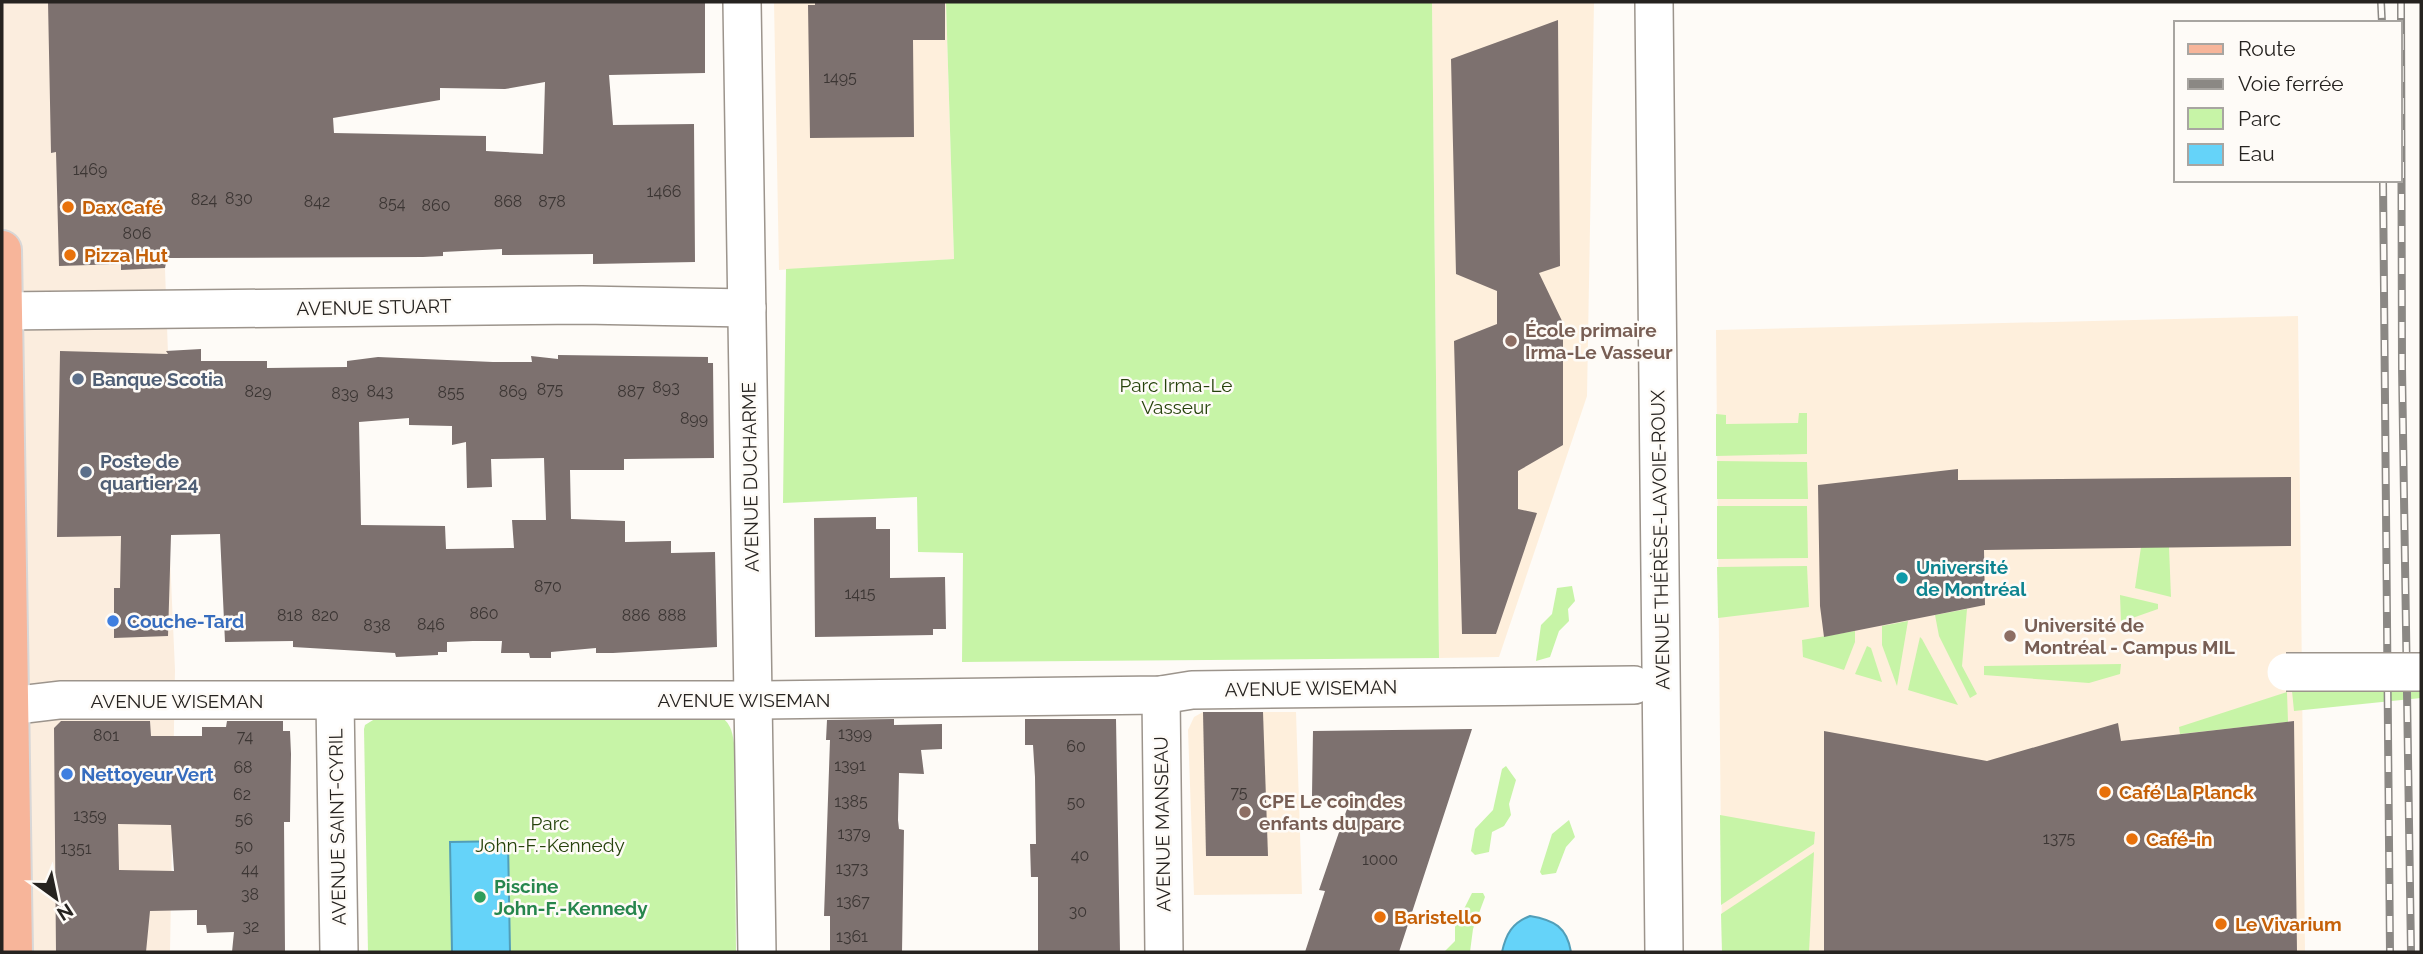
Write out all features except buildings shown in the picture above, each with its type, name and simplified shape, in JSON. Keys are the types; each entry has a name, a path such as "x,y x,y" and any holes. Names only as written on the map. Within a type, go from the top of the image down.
{"main road":[{"path":"2,250 5,706 13,952"}],"street":[{"name":"AVENUE DUCHARME","path":"742,2 757,952"},
{"name":"AVENUE THÉRÈSE-LAVOIE-ROUX","path":"1654,2 1664,952"},
{"name":"AVENUE STUART","path":"2,311 582,305 747,308"},
{"path":"2286,671 2421,672"},
{"name":"AVENUE WISEMAN","path":"5,706 60,701 753,700 1161,695 1192,690 1634,685"},
{"name":"AVENUE MANSEAU","path":"1161,695 1164,952"},
{"name":"AVENUE SAINT-CYRIL","path":"335,701 339,952"}],"shaded area":[{"path":"2,2 165,2 165,269 168,354 164,422 175,670 170,952 2,952"},
{"path":"774,2 946,2 954,259 779,270"},
{"name":"École primaire Irma-Le Vasseur","path":"1432,2 1594,2 1587,396 1499,657 1439,658"},
{"name":"Université de Montréal - Campus MIL","path":"2298,316 2305,952 1722,952 1716,330"},
{"name":"CPE Le coin des enfants du parc","path":"1203,712 1296,712 1302,894 1194,895 1188,730 1194,717"}],"green space":[{"name":"Parc Irma-Le Vasseur","path":"946,2 1432,2 1439,658 962,662 963,553 918,552 917,497 783,503 786,269 954,259"},
{"path":"1799,413 1807,413 1807,454 1716,456 1716,414 1726,415 1726,424 1798,423"},
{"path":"1717,461 1807,462 1808,499 1717,499"},
{"path":"1717,506 1807,506 1808,558 1717,559"},
{"path":"2141,547 2169,547 2171,597 2135,588"},
{"path":"1807,566 1809,607 1718,618 1717,567"},
{"path":"1572,586 1575,601 1568,609 1569,621 1559,631 1550,657 1536,661 1541,625 1552,614 1557,588"},
{"path":"2120,595 2158,604 2158,609 2121,622"},
{"path":"1967,609 1962,666 1977,694 1970,698 1939,636 1935,615"},
{"path":"1908,621 1897,686 1882,645 1882,626"},
{"path":"1855,631 1855,642 1844,670 1803,657 1802,640"},
{"path":"1920,637 1922,639 1958,705 1908,690"},
{"path":"1867,646 1871,648 1882,682 1855,674"},
{"path":"2121,664 2120,674 2089,683 1984,675 1984,666"},
{"path":"2421,689 2421,698 2294,711 2292,691"},
{"path":"2287,692 2288,722 2180,734 2179,727"},
{"name":"Parc John-F.-Kennedy","path":"717,715 730,726 734,743 736,952 368,952 365,725 378,717"},
{"path":"1506,766 1516,780 1509,804 1511,815 1504,826 1492,832 1489,852 1475,855 1471,851 1475,829 1493,810 1502,769"},
{"path":"1720,815 1815,832 1814,844 1721,905"},
{"path":"1569,820 1575,837 1566,847 1556,873 1542,875 1540,872 1552,834"},
{"path":"1814,852 1809,952 1722,952 1721,914"},
{"path":"1472,893 1483,893 1485,897 1473,929 1470,952 1444,952 1455,941 1455,927"}],"water":[{"name":"Piscine John-F.-Kennedy","path":"508,841 510,952 452,952 450,842"},
{"path":"1530,916 1558,926 1566,936 1571,952 1502,952 1511,930"}],"railway":[{"path":"2381,2 2382,21"},
{"path":"2401,2 2401,21"},
{"path":"2383,182 2390,952"},
{"path":"2401,182 2411,952"}],"place":[{"name":"Dax Café","path":"68,207"},
{"name":"Pizza Hut","path":"70,255"},
{"name":"École primaire Irma-Le Vasseur","path":"1511,341"},
{"name":"Banque Scotia","path":"78,379"},
{"name":"Poste de quartier 24","path":"86,472"},
{"name":"Université de Montréal","path":"1902,578"},
{"name":"Couche-Tard","path":"113,621"},
{"name":"Université de Montréal - Campus MIL","path":"2010,636"},
{"name":"Nettoyeur Vert","path":"67,774"},
{"name":"Café La Planck","path":"2105,792"},
{"name":"CPE Le coin des enfants du parc","path":"1245,812"},
{"name":"Café-in","path":"2132,839"},
{"name":"Piscine John-F.-Kennedy","path":"480,897"},
{"name":"Baristello","path":"1380,917"},
{"name":"Le Vivarium","path":"2221,924"}]}
